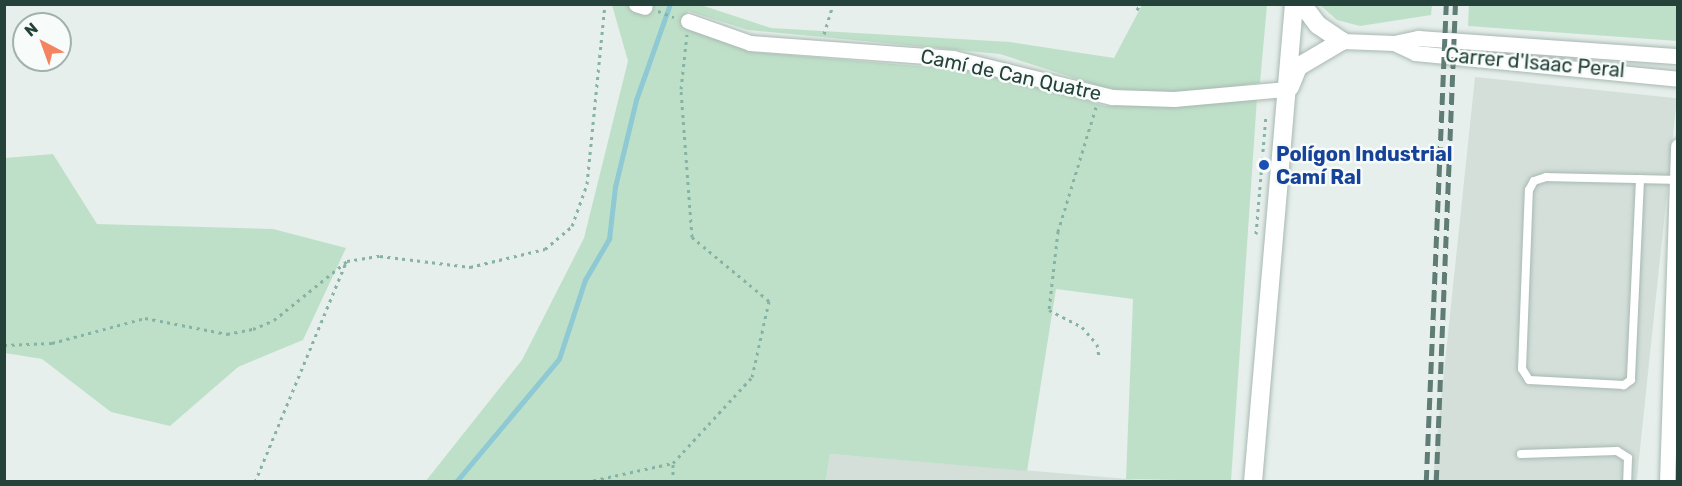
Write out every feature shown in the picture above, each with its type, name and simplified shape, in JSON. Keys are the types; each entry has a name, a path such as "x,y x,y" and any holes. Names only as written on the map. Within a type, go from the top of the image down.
{"street":[{"path":"1253,482 1294,4"},
{"path":"1285,96 1298,67 1342,41 1318,26 1302,4"},
{"name":"Camí de Can Quatre","path":"688,21 750,43 819,50 953,57 1102,94 1174,99 1285,96"},
{"name":"Carrer d'Isaac Peral","path":"1342,41 1394,43 1418,38 1677,56"},
{"name":"Carrer d'Isaac Peral","path":"1394,43 1415,53 1677,79"},
{"path":"1667,482 1674,360 1677,146"}],"lane":[{"path":"1640,179 1631,380 1624,385 1529,380 1522,369 1529,189 1546,177 1640,179 1677,180"},
{"path":"1521,454 1617,452 1628,458 1627,482"}],"path":[{"path":"4,345 52,343 145,318 227,334 254,329 274,320 347,261 380,256 470,267 544,249 572,226 587,184 605,4"},
{"path":"819,50 833,4"},
{"path":"1137,10 1140,4"},
{"path":"586,482 673,463 752,377 769,301 692,237 681,89 688,21 640,6"},
{"path":"1677,24 1677,41"},
{"path":"1100,356 1097,344 1082,327 1049,310 1058,231 1102,94"},
{"path":"255,482 347,261"},
{"path":"672,482 673,463"}],"shaded area":[{"path":"1475,77 1677,98 1637,482 1454,482 1433,480"},
{"path":"830,454 1152,481 826,482"}],"green space":[{"path":"1432,4 1431,15 1360,26 1337,20 1320,5"},
{"path":"612,5 701,5 771,28 1010,42 1114,58 1142,5 1267,5 1260,83 1162,95 1105,88 1000,54 748,30 688,11 682,26 753,52 988,72 1105,106 1257,98 1231,481 1126,479 1133,299 1056,289 1027,471 830,454 826,481 425,482 522,360 584,238 628,61"},
{"path":"1469,5 1677,5 1677,41 1468,26"},
{"path":"53,154 97,224 273,229 346,248 303,340 238,367 170,426 111,412 42,359 5,353 5,158"}],"waterway":[{"path":"456,482 559,359 585,280 609,239 615,187 636,100 670,4"}],"railway":[{"path":"1426,482 1446,4"},
{"path":"1436,482 1455,4"}],"place":[{"name":"Polígon Industrial Camí Ral","path":"1264,165"}]}
